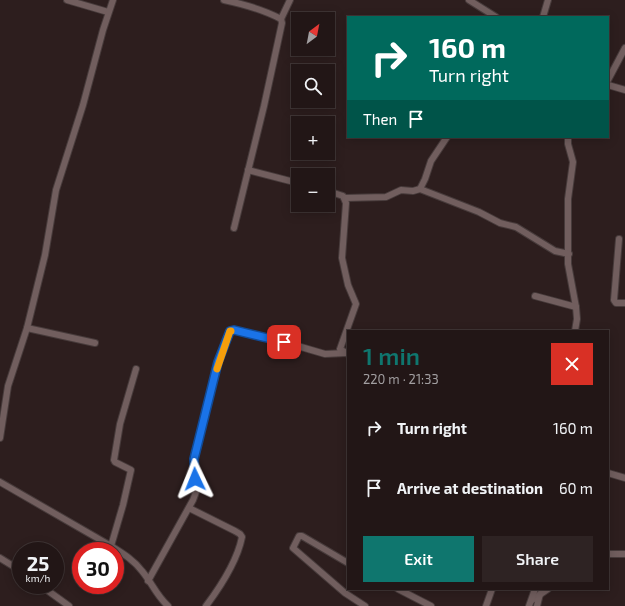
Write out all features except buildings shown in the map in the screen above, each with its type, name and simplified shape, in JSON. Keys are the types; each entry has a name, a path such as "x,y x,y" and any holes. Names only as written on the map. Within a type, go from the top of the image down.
{"street":[{"path":"67,0 108,12"},
{"path":"0,438 8,386 27,328 48,244 56,190 83,105 108,12 113,0"},
{"path":"224,0 241,4 281,19"},
{"path":"234,228 282,26 281,19 290,0"},
{"path":"469,0 494,16"},
{"path":"543,16 548,0"},
{"path":"609,78 625,48"},
{"path":"609,85 625,90"},
{"path":"420,190 431,161 446,138"},
{"path":"568,138 568,144 573,162 568,199 568,269 576,307 575,330"},
{"path":"248,170 291,181"},
{"path":"335,193 340,194 345,198 386,197 401,190 420,190 479,212 500,223 516,227 555,251 569,254"},
{"path":"345,198 346,204 342,258 348,285 356,304 340,349 347,354"},
{"path":"618,239 614,300 616,303 625,303"},
{"path":"535,296 576,307"},
{"path":"27,328 95,344"},
{"path":"148,581 189,508 196,492 194,466 196,448 218,362 230,331 234,330 284,342 325,354 347,354"},
{"path":"111,542 123,505 131,470 130,468 115,462 114,460 120,424 136,369"},
{"path":"609,473 625,478"},
{"path":"0,482 103,542"},
{"path":"189,508 235,531 242,537 236,555 226,575 206,606"},
{"path":"347,562 302,536 299,536 293,548 345,593 365,606"},
{"path":"609,554 625,554"},
{"path":"124,555 134,562 143,572 155,592 168,606"},
{"path":"0,558 12,565"},
{"path":"400,590 430,606"},
{"path":"486,606 492,590"},
{"path":"530,603 535,590"},
{"path":"530,603 546,590"},
{"path":"52,594 69,606"},
{"path":"536,606 540,594"}],"slow traffic":[{"path":"217,369 218,362 231,331"}],"route":[{"path":"195,479 194,459 218,362 230,331 234,330 284,342"}]}
